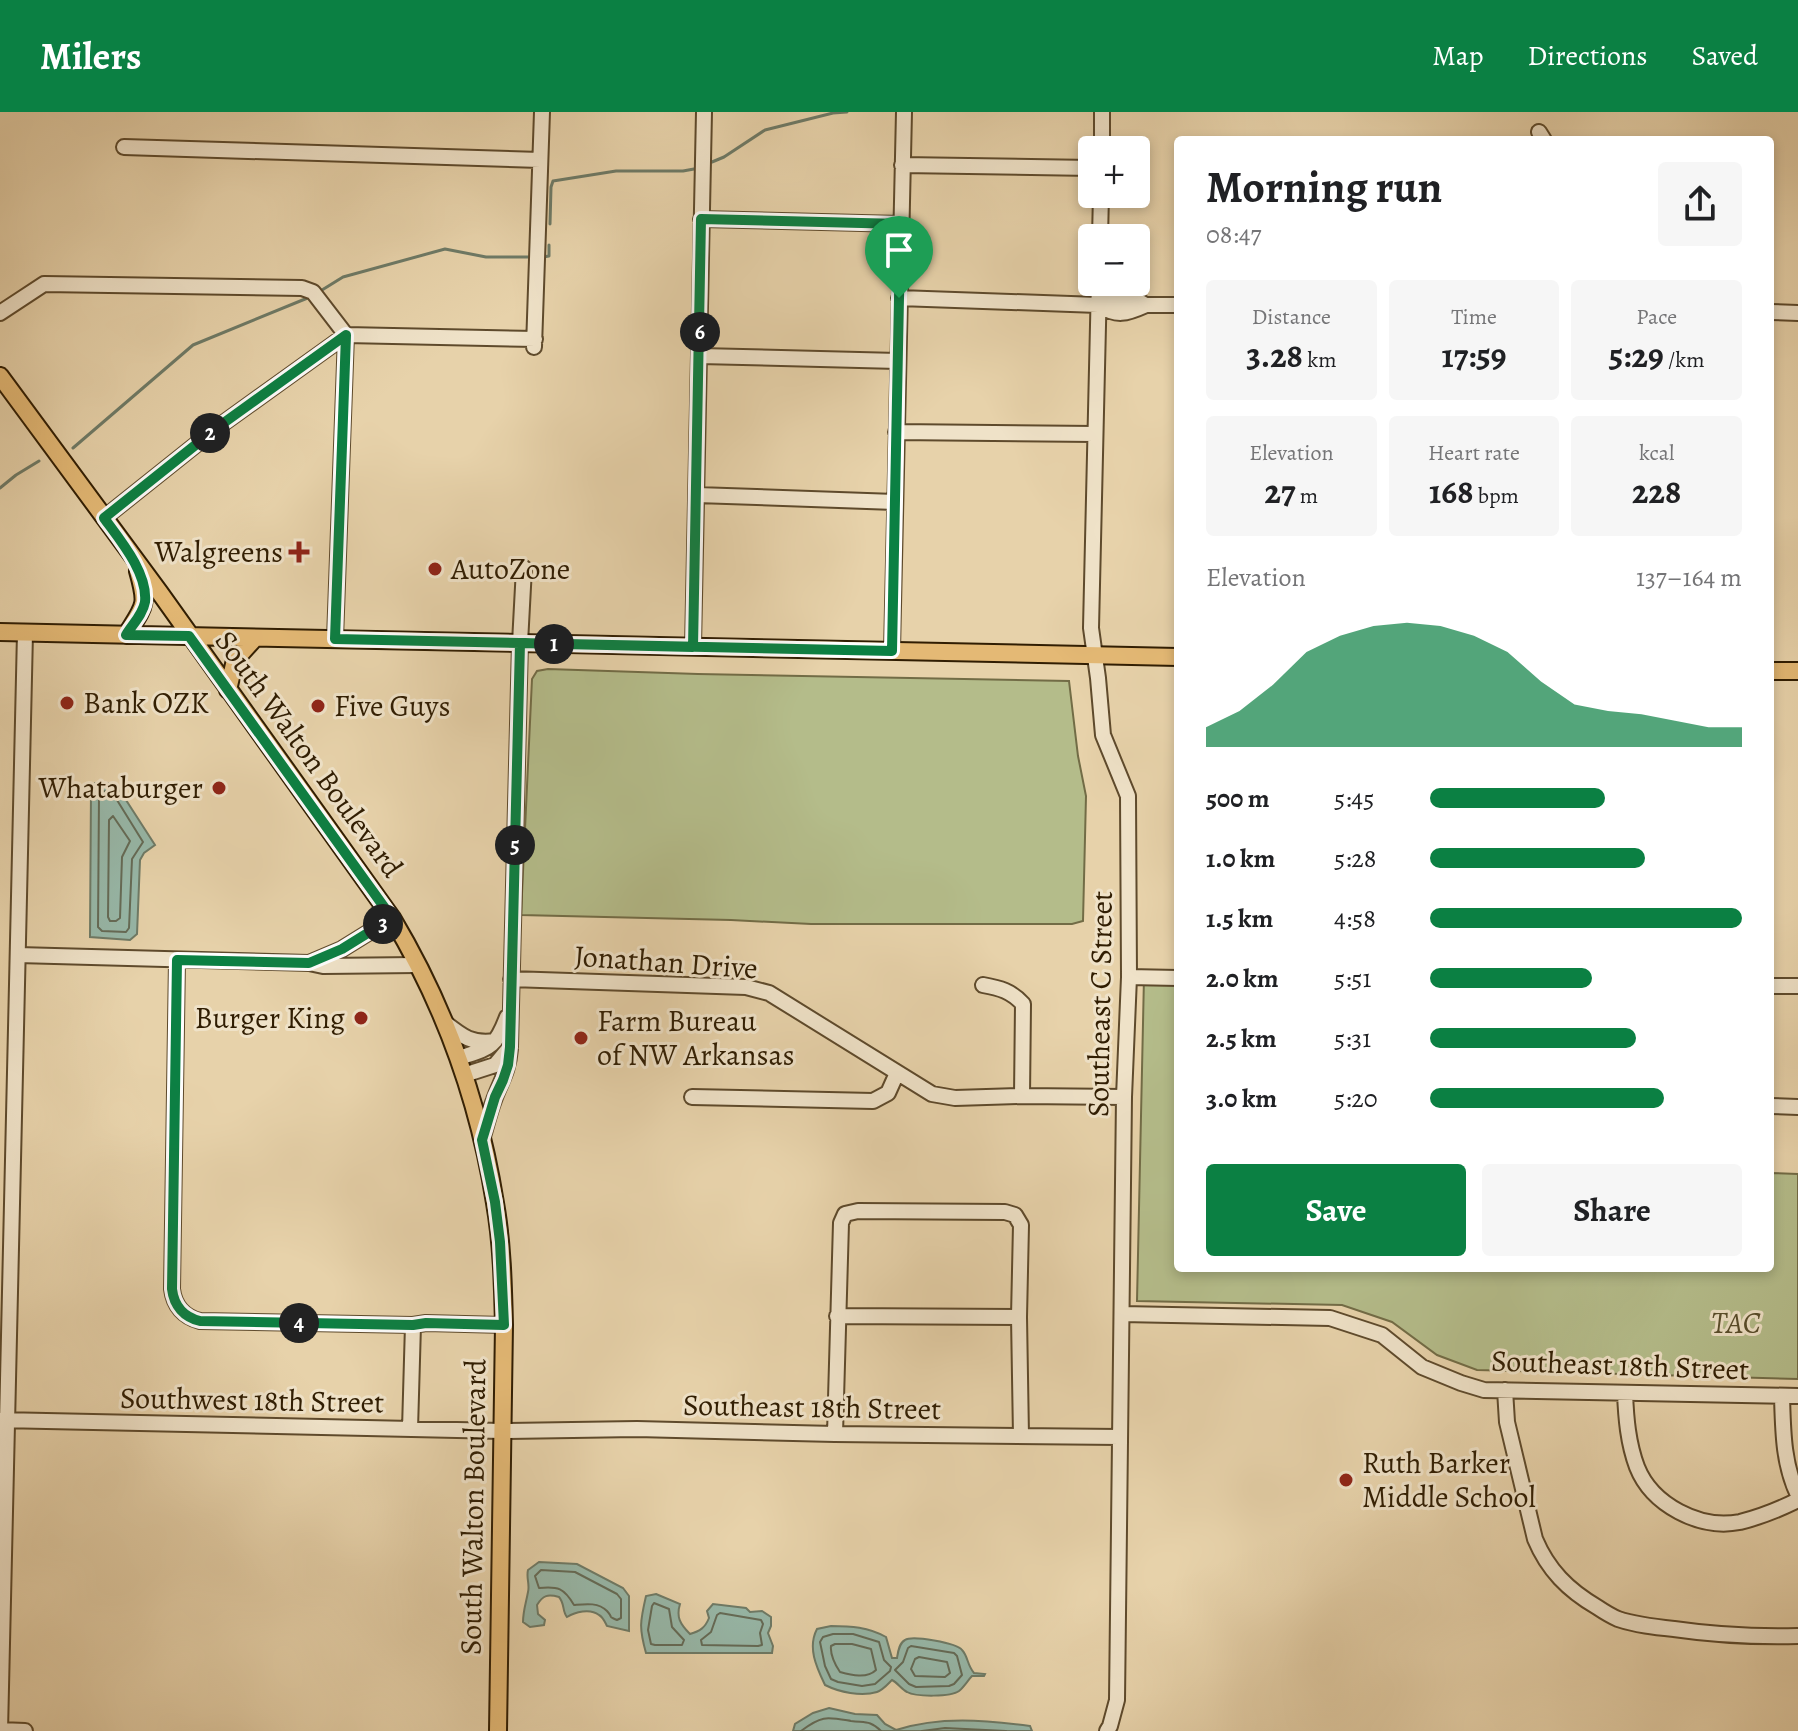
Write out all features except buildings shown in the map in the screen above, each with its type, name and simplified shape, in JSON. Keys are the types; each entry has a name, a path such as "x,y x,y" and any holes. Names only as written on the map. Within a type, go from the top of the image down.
{"main road":[{"name":"South Walton Boulevard","path":"0,376 392,918 459,1058 482,1140 500,1242 504,1325 498,1731"},
{"path":"126,635 145,603 136,562"},
{"path":"0,632 1174,657"},
{"path":"228,690 235,660 255,638"},
{"path":"1774,671 1798,671"}],"street":[{"path":"104,518 218,427 346,335 535,343 542,112"},
{"path":"693,647 704,112"},
{"path":"892,651 904,112"},
{"path":"1102,112 1102,136"},
{"path":"124,147 540,160"},
{"path":"902,165 1078,168"},
{"path":"701,219 901,224"},
{"path":"0,313 44,284 302,288 313,292 346,335 335,639"},
{"name":"Southeast C Street","path":"1098,296 1091,628 1103,735 1128,796 1129,977 1124,1097 1117,1700 1107,1731"},
{"path":"899,298 1098,305 1108,300 1137,300 1146,305 1174,305"},
{"path":"1774,312 1798,313"},
{"path":"700,356 898,361"},
{"path":"896,432 1095,434"},
{"path":"697,495 895,502"},
{"path":"482,1140 508,1065 510,1047 524,568"},
{"path":"25,633 4,1420 0,1730 25,1731"},
{"path":"309,963 342,949 392,918"},
{"path":"18,955 309,963 323,966 417,965"},
{"path":"177,960 172,1289 177,1305 185,1315 200,1321 504,1325"},
{"path":"1129,977 1174,978"},
{"name":"Jonathan Drive","path":"511,979 746,987 769,993 932,1094 955,1098 1124,1097"},
{"path":"983,985 1013,993 1023,1004 1022,1096"},
{"path":"1774,986 1798,986"},
{"path":"459,1058 489,1048 496,1041 511,1005"},
{"path":"444,1022 463,1037 479,1043 496,1041"},
{"path":"464,1075 495,1065 510,1047"},
{"path":"692,1097 873,1101 888,1093 897,1073"},
{"path":"1774,1106 1798,1107"},
{"path":"835,1434 841,1223 845,1214 858,1211 1005,1212 1015,1215 1021,1225 1021,1436"},
{"name":"Southeast 18th Street","path":"1122,1314 1330,1318 1382,1335 1422,1367 1484,1390 1798,1396"},
{"path":"837,1316 1019,1317"},
{"path":"410,1429 413,1325"},
{"path":"1505,1390 1507,1422 1535,1539 1543,1558 1563,1583 1617,1619 1642,1625 1718,1635 1798,1636"},
{"path":"1625,1393 1626,1425 1638,1469 1655,1494 1679,1512 1707,1522 1738,1522 1765,1514 1798,1497 1789,1477 1782,1396"},
{"name":"Southwest 18th Street","path":"4,1420 502,1431"},
{"name":"Southeast 18th Street","path":"502,1431 637,1429 1120,1437"}],"green space":[{"path":"537,671 1069,681 1086,796 1083,921 1072,924 811,924 521,915 532,679"},
{"name":"TAC","path":"1144,977 1174,978 1174,1272 1774,1272 1774,1173 1798,1174 1798,1379 1477,1370 1437,1355 1392,1322 1342,1305 1137,1301"}],"water":[{"path":"95,783 115,783 155,845 140,860 137,934 130,940 90,937 91,789"},
{"path":"539,1562 577,1564 623,1588 629,1596 629,1631 607,1626 602,1617 587,1611 567,1617 559,1597 552,1596 544,1597 537,1605 538,1614 545,1620 544,1625 530,1627 523,1622 528,1570"},
{"path":"656,1594 680,1604 680,1620 690,1634 706,1624 709,1618 707,1611 713,1604 746,1608 750,1612 762,1611 771,1617 768,1633 772,1653 646,1653 641,1631 642,1612 646,1596"},
{"path":"831,1626 859,1628 886,1637 892,1658 897,1658 901,1643 909,1639 952,1645 964,1652 974,1673 985,1674 972,1676 955,1693 941,1695 911,1694 892,1680 877,1692 857,1694 837,1690 825,1685 813,1651 817,1629"},
{"path":"829,1708 877,1715 896,1730 962,1720 1030,1726 1032,1731 793,1731 795,1724"}],"waterway":[{"path":"712,162 765,130 847,112"},
{"path":"550,224 553,181 616,171 694,169"},
{"path":"543,257 549,256 549,245"},
{"path":"322,290 343,277 445,249 486,257 530,257"},
{"path":"73,448 193,345 310,297"},
{"path":"0,488 39,461"}],"place":[{"name":"Walgreens","path":"299,552"},
{"name":"AutoZone","path":"435,569"},
{"name":"Bank OZK","path":"67,703"},
{"name":"Five Guys","path":"318,706"},
{"name":"Whataburger","path":"219,788"},
{"name":"Burger King","path":"361,1018"},
{"name":"Farm Bureau of NW Arkansas","path":"581,1038"},
{"name":"Ruth Barker Middle School","path":"1346,1480"}],"route":[{"path":"899,298 892,651 693,647 625,645 335,639 346,335 218,427 104,518 136,562 144,593 145,603 126,635 189,636 392,918 342,949 309,963 177,960 172,1294 185,1315 200,1321 504,1325 500,1242 482,1140 508,1065 510,1047 520,643 693,647 701,219 901,224 899,298"}]}
